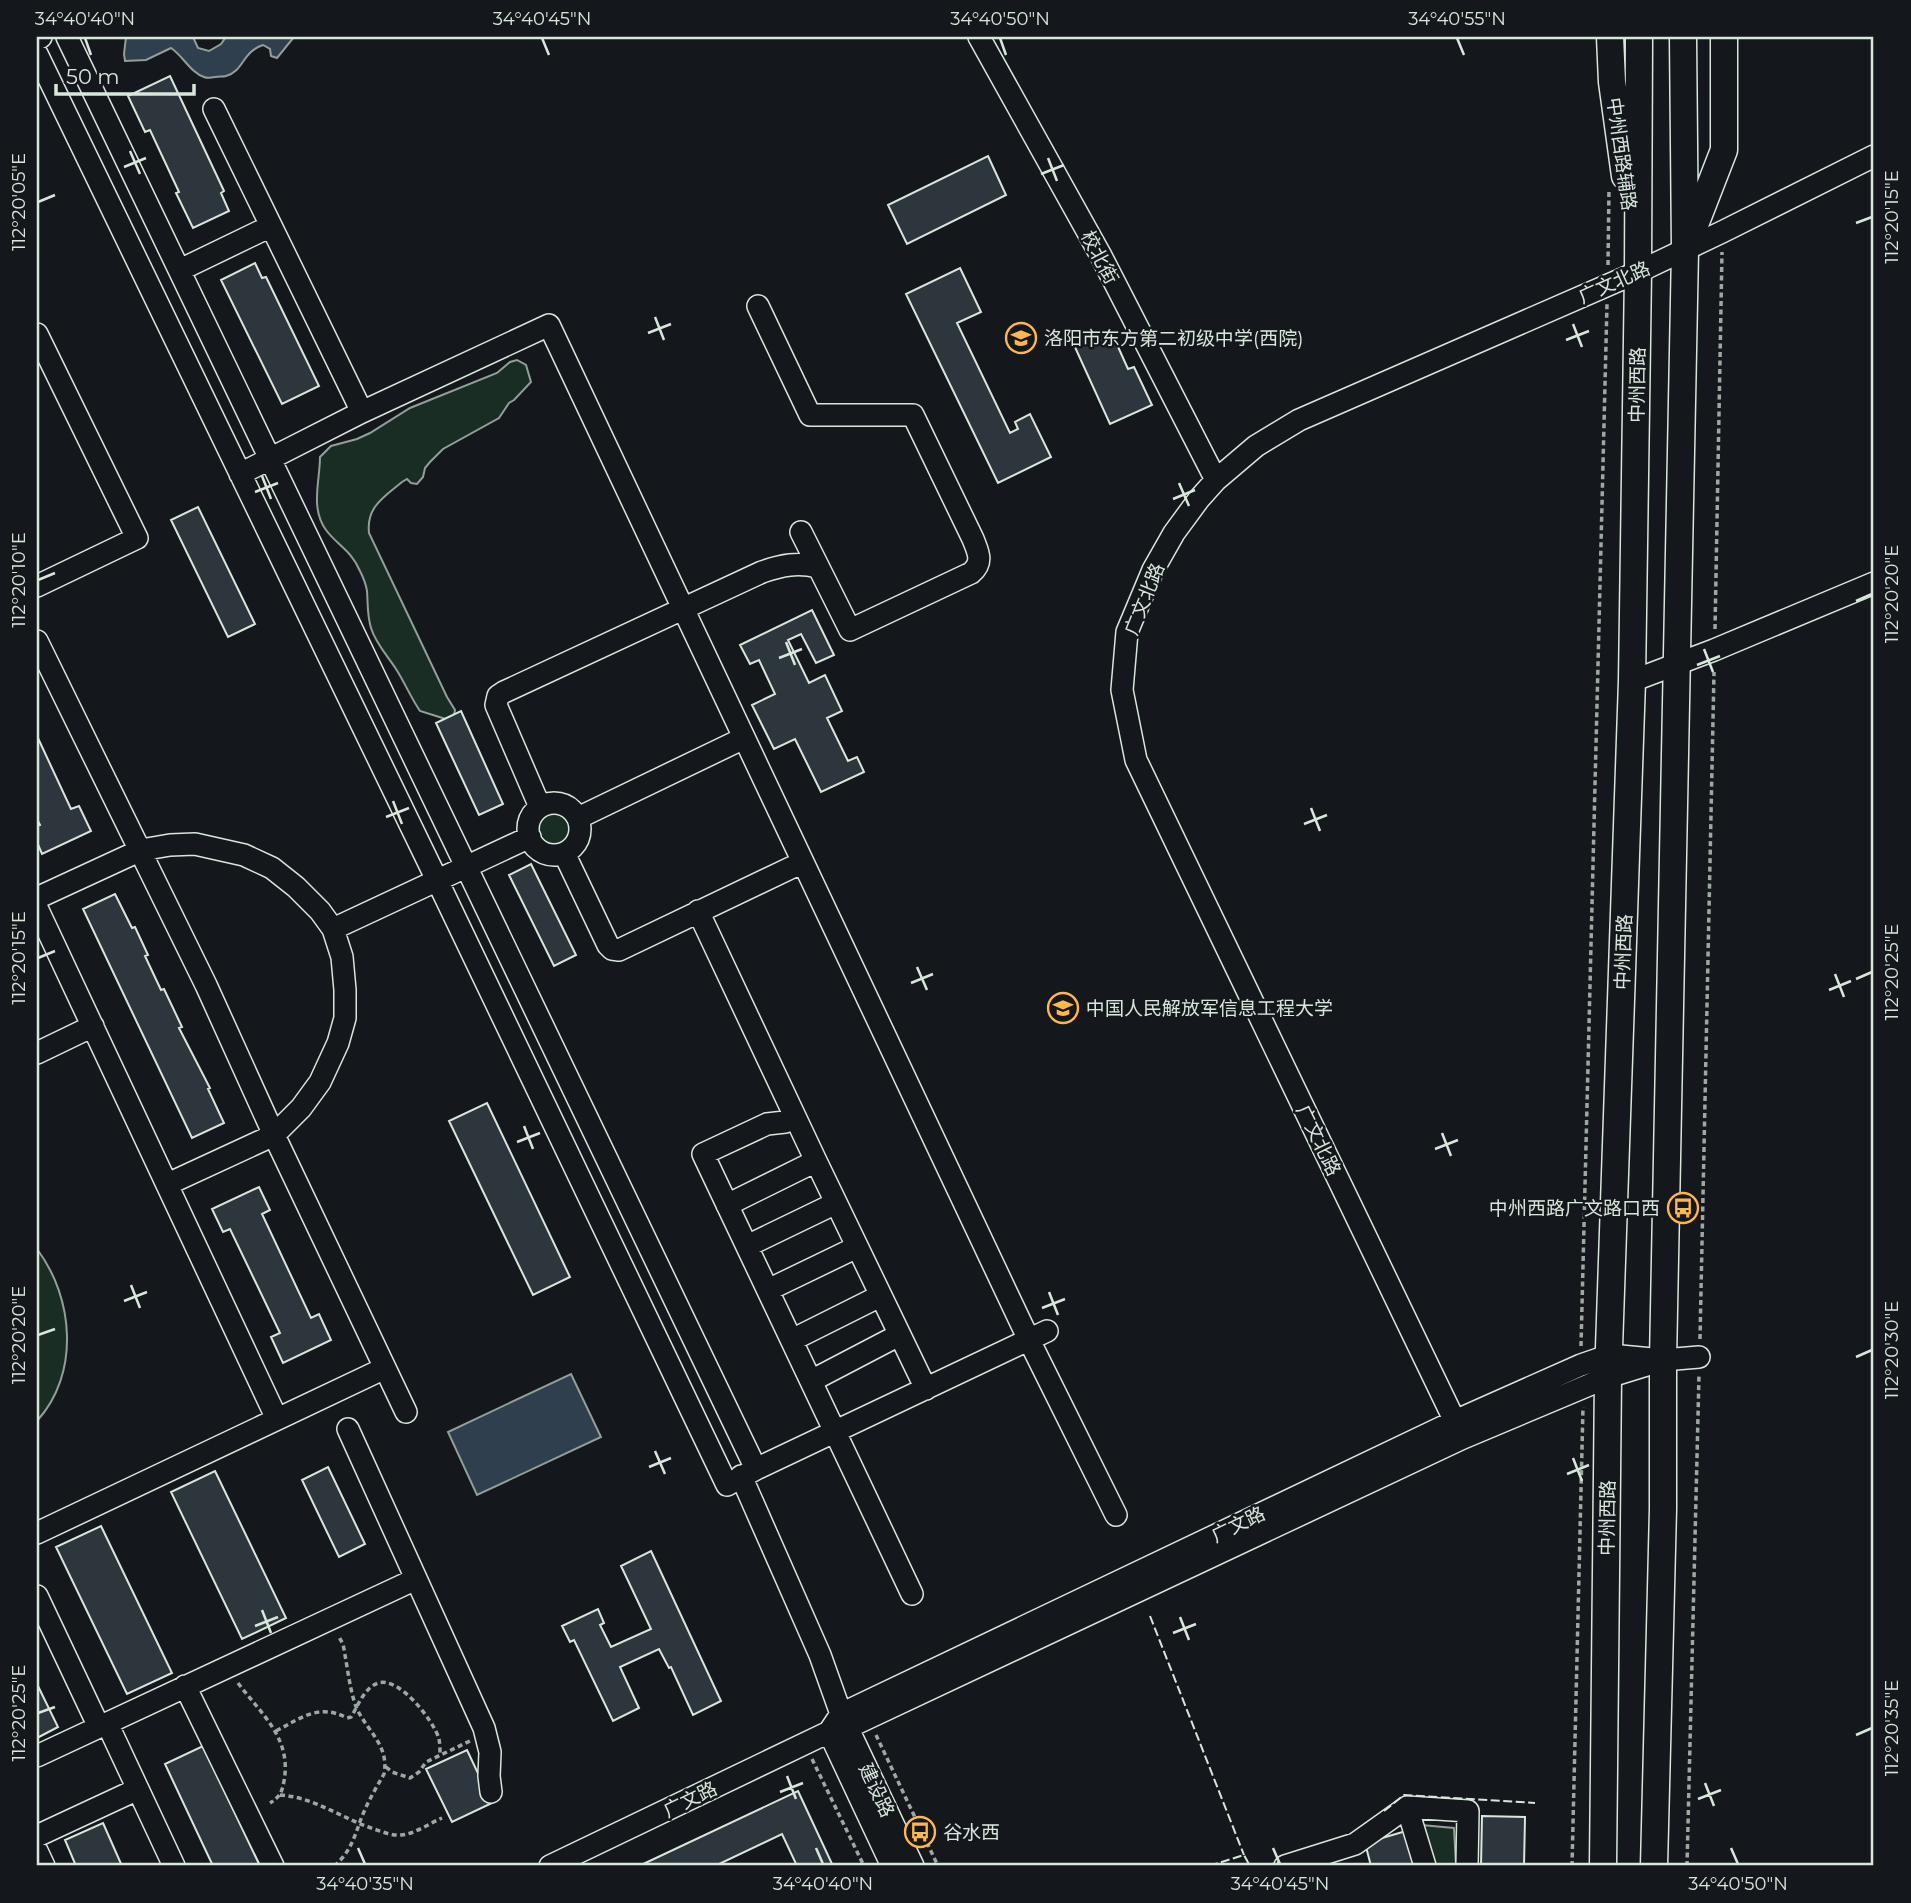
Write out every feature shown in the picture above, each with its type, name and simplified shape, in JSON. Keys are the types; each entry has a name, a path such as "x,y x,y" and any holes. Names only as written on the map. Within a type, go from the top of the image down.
{"main road":[{"name":"中州西路辅路","path":"1610,37 1612,82 1638,272"},
{"name":"中州西路","path":"1603,1866 1609,1366 1632,681 1639,37"},
{"path":"1654,1866 1663,1509 1663,1360 1685,250 1684,37"},
{"path":"1685,250 1724,150 1724,37"}],"street":[{"path":"67,37 467,866 749,1473 820,1655 839,1724"},
{"name":"校北街","path":"979,37 1100,254 1216,480"},
{"path":"37,54 727,1485 1038,1335"},
{"path":"214,109 362,412"},
{"name":"广文北路","path":"1459,1429 1136,760 1122,690 1127,632 1153,570 1174,533 1216,480 1256,446 1298,420 1638,272 1874,156"},
{"path":"180,271 271,226"},
{"path":"758,306 810,415 914,415 980,557 971,573 850,630 801,532"},
{"path":"240,474 362,412 549,325 803,862 1038,1335 1116,1515"},
{"path":"37,334 137,538 37,586"},
{"path":"540,807 496,705 498,696 780,566 806,564 818,567"},
{"path":"1632,681 1874,583"},
{"path":"37,641 141,850 406,1412"},
{"path":"578,818 744,738"},
{"path":"548,803 557,803 573,810 578,818 579,835 576,842 564,853 547,854 534,845 530,838 529,820 540,807 548,803"},
{"path":"333,929 530,838"},
{"path":"37,898 141,850 194,844 244,855 272,868 296,887 320,911 333,929 342,957 345,1018 338,1043 320,1082 301,1108 274,1135 168,1184"},
{"path":"564,853 608,945 619,950 803,862"},
{"path":"37,908 277,1419"},
{"path":"698,911 926,1389"},
{"path":"37,1053 93,1026"},
{"path":"795,1118 767,1124 703,1154 912,1594"},
{"path":"727,1205 816,1161"},
{"path":"747,1246 836,1203"},
{"path":"768,1290 857,1247"},
{"path":"792,1340 880,1296"},
{"path":"811,1381 899,1335"},
{"name":"广文路","path":"839,1724 867,1718 1459,1429 1581,1365 1609,1366 1699,1357"},
{"name":"广文路","path":"550,1866 805,1745 839,1724 1459,1429 1583,1387 1609,1366"},
{"path":"37,1533 385,1368"},
{"path":"348,1429 484,1728 490,1752 491,1792"},
{"path":"37,1756 416,1579"},
{"path":"37,1596 138,1789 174,1866"},
{"path":"186,1686 273,1866"},
{"name":"建设路","path":"839,1724 892,1866"},
{"name":"建设路","path":"839,1724 913,1866"},
{"path":"37,1836 138,1789"},
{"path":"1407,1807 1425,1866"},
{"path":"1285,1866 1337,1858 1407,1807 1468,1811 1467,1866"},
{"path":"37,1851 44,1866"}],"path":[{"path":"1581,1365 1610,177"},
{"path":"1687,1866 1722,232"},
{"path":"1572,1866 1583,1387"},
{"path":"321,1623 333,1628 342,1644 357,1709 379,1742 385,1755 386,1767 351,1847 345,1858 334,1866"},
{"path":"225,1668 276,1731 284,1754 286,1774 280,1795 270,1803"},
{"path":"276,1731 313,1712 338,1712 347,1718 351,1717 373,1686 383,1682 392,1685 418,1705 426,1715 439,1740 440,1755"},
{"path":"867,1718 937,1866"},
{"path":"386,1767 410,1778 419,1772 426,1762 477,1738 484,1728"},
{"path":"805,1745 864,1866"},
{"path":"280,1795 310,1802 359,1824 393,1835 404,1835 442,1818"}],"green space":[{"path":"517,360 526,365 531,382 509,403 499,418 443,449 425,468 423,477 417,484 407,479 402,482 378,503 370,516 369,533 455,710 449,720 420,711 373,634 368,614 367,591 362,576 353,558 326,530 318,513 320,457 331,446 370,433 410,408 497,373 510,362"},
{"path":"553,811 566,816 571,829 566,842 553,847 540,842 535,829 540,816"},
{"path":"37,1249 59,1290 67,1336 66,1359 60,1381 51,1402 37,1421"},
{"path":"1421,1825 1454,1828 1456,1866 1434,1866"}],"water":[{"path":"126,37 193,37 198,48 209,51 221,44 226,37 294,37 277,58 271,56 270,49 263,45 251,52 232,74 209,78 195,72 171,48 146,60 125,61"},
{"path":"571,1374 601,1437 477,1495 448,1432"}],"building":[{"path":"170,76 224,191 221,193 229,211 193,228 150,130 145,132 128,96"},
{"path":"988,156 1006,195 907,244 888,205"},
{"path":"255,263 262,278 266,277 319,386 282,404 221,280"},
{"path":"960,268 981,312 957,323 1010,433 1018,429 1015,422 1030,414 1051,457 998,483 906,294"},
{"path":"1110,329 1128,369 1134,367 1152,405 1110,424 1074,345"},
{"path":"198,507 255,624 228,637 171,520"},
{"path":"812,610 834,655 816,663 801,634 788,640 809,683 825,675 842,711 827,718 848,761 857,757 864,772 821,792 795,739 774,749 752,705 775,694 759,660 750,664 740,645"},
{"path":"461,711 503,804 479,815 436,723"},
{"path":"37,736 71,809 79,806 91,831 42,854 37,842 37,826 40,825 37,819"},
{"path":"531,864 576,955 554,966 509,875"},
{"path":"115,894 132,928 135,927 148,955 145,956 182,1027 179,1028 210,1088 208,1089 224,1123 192,1138 83,909"},
{"path":"487,1103 570,1277 533,1295 449,1121"},
{"path":"259,1187 270,1210 262,1214 311,1318 319,1314 331,1340 283,1363 271,1337 280,1333 230,1229 223,1232 212,1209"},
{"path":"328,1467 365,1544 339,1557 302,1480"},
{"path":"215,1471 286,1618 242,1639 171,1492"},
{"path":"101,1526 172,1673 127,1694 56,1547"},
{"path":"651,1551 721,1701 693,1715 671,1667 669,1668 659,1649 620,1667 639,1708 613,1721 574,1640 570,1642 562,1626 598,1609 604,1623 600,1625 611,1647 651,1629 621,1566"},
{"path":"37,1684 58,1727 37,1738"},
{"path":"203,1746 260,1866 213,1866 165,1764"},
{"path":"467,1750 492,1803 452,1822 426,1769"},
{"path":"798,1791 833,1866 797,1866 782,1834 715,1866 639,1866"},
{"path":"1482,1816 1525,1817 1524,1866 1481,1866"},
{"path":"103,1823 122,1866 76,1866 65,1840"},
{"path":"1406,1831 1416,1866 1371,1866 1365,1843"}],"fence":[{"path":"1150,1616 1244,1855"},
{"path":"1384,1811 1404,1795 1535,1803"},
{"path":"1209,1866 1244,1855 1250,1866"},
{"path":"1265,1866 1279,1862"}],"place":[{"name":"洛阳市东方第二初级中学(西院)","path":"1021,338"},
{"name":"中国人民解放军信息工程大学","path":"1063,1008"},
{"name":"中州西路广文路口西","path":"1683,1208"},
{"name":"谷水西","path":"920,1832"}]}
